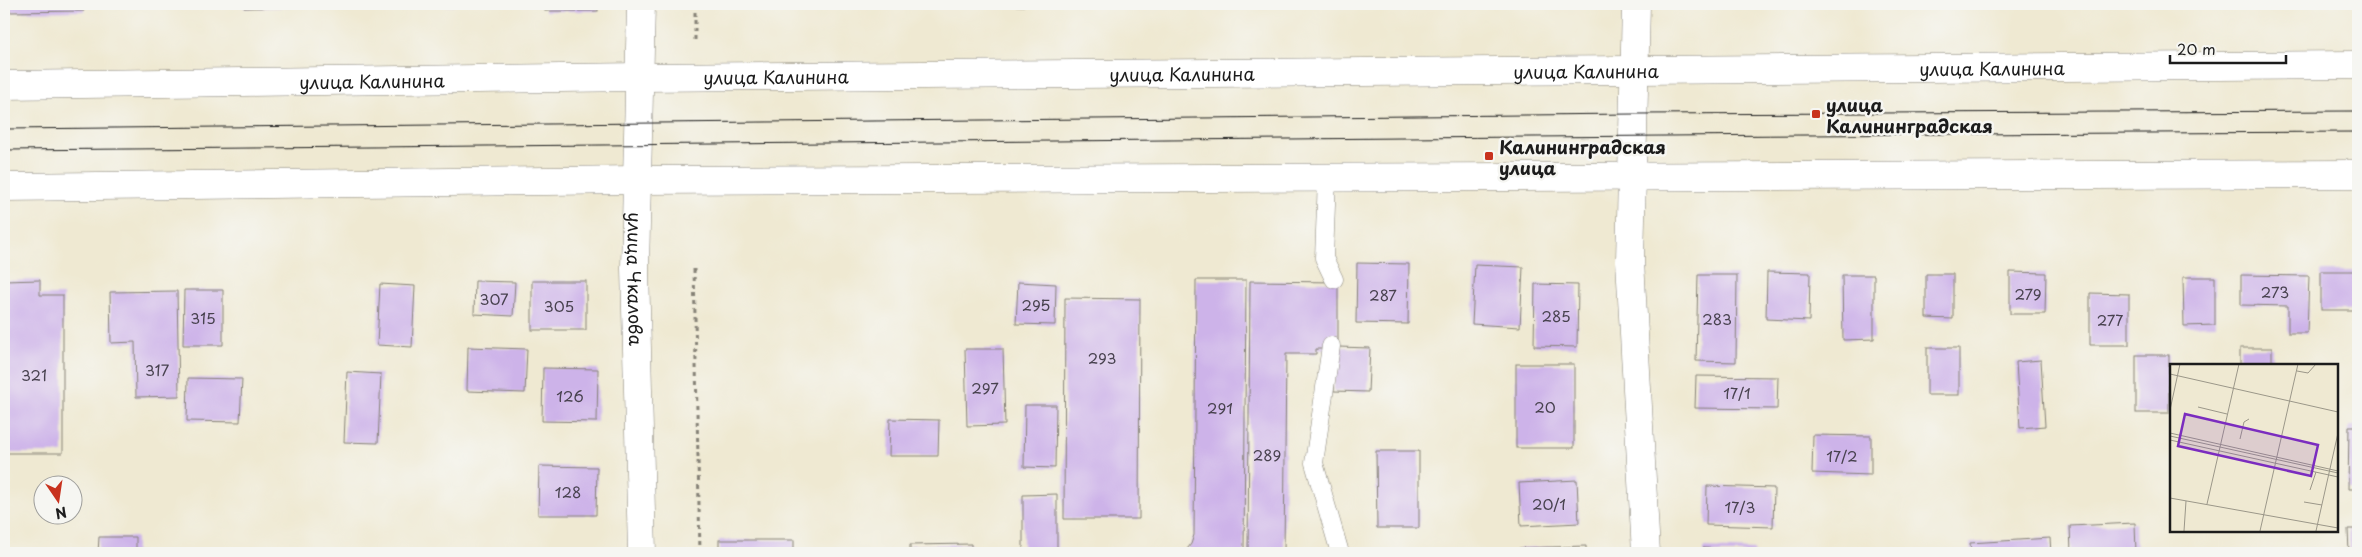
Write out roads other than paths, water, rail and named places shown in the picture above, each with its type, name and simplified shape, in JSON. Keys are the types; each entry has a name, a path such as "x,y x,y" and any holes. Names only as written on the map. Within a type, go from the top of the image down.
{"street":[{"name":"улица Чкалова","path":"641,4 635,268 642,553"},
{"path":"1636,4 1630,261 1646,553"},
{"name":"улица Калинина","path":"4,85 640,77 2358,65"},
{"path":"4,187 637,180 2358,174"}],"lane":[{"path":"1327,178 1324,258 1334,279"},
{"path":"1332,346 1314,463 1340,553"}],"tram line":[{"path":"4,129 1634,114 2358,111"},
{"path":"4,150 1475,137 2358,132"}],"place":[{"name":"улица Калининградская","path":"1816,114"},
{"name":"Калининградская улица","path":"1489,156"}]}
